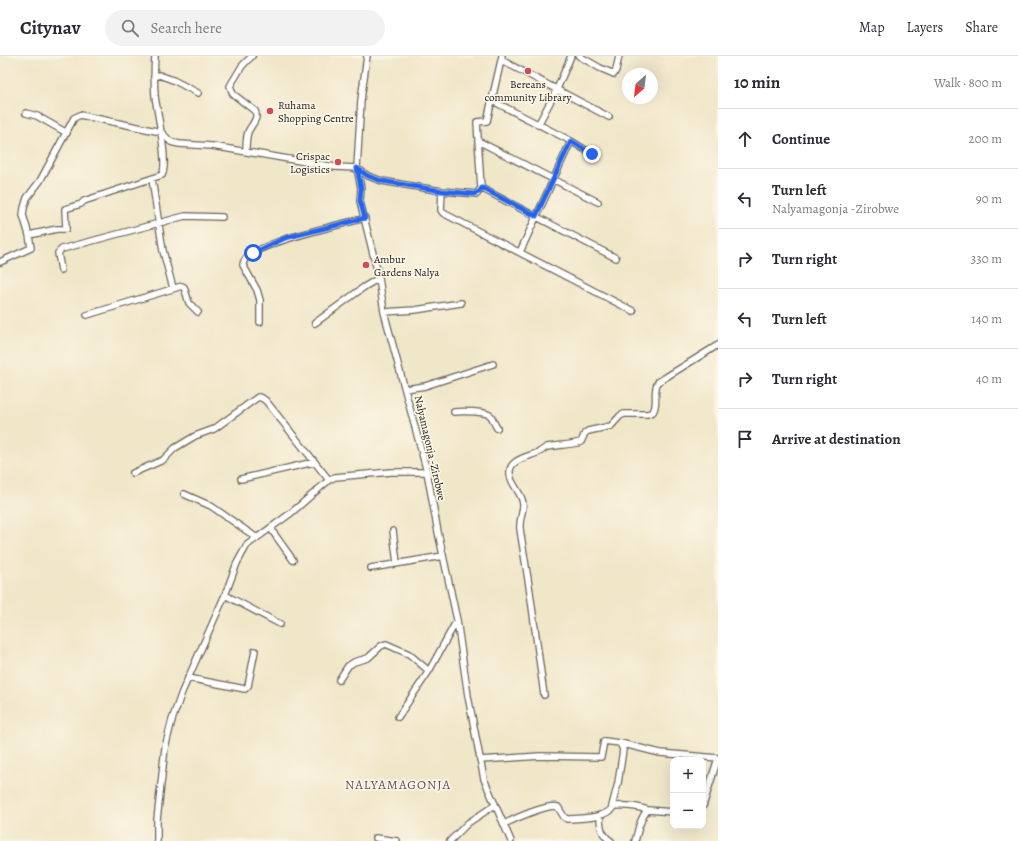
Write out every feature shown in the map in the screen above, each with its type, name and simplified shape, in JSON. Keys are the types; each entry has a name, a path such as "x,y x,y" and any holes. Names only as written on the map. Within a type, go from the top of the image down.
{"street":[{"path":"29,235 57,229 66,229 65,209 162,175 164,172 163,139 158,115 154,77 155,56"},
{"path":"246,152 248,133 257,114 233,94 230,86 242,66 252,56"},
{"name":"Nalyamagonja -Zirobwe","path":"367,56 365,80 361,100 357,168 361,188 360,201 379,278 384,312 427,472 457,620 468,696 484,779 511,841"},
{"path":"538,125 557,89 571,56"},
{"path":"579,56 614,74 619,56"},
{"path":"0,262 31,248 23,214 27,198 40,181 74,118 80,115 161,132 171,142 179,144 212,146 335,167 357,168 368,176 382,181 442,191 474,194 479,192 482,188 477,122 487,121 502,58 609,117"},
{"path":"154,77 159,75 173,80 198,93"},
{"path":"491,100 571,141 592,154"},
{"path":"26,113 37,116 67,133"},
{"path":"478,141 598,202"},
{"path":"520,252 571,141"},
{"path":"152,179 163,251 173,288"},
{"path":"482,188 616,258"},
{"path":"442,191 441,210 443,213 633,311"},
{"path":"61,270 58,253 62,249 185,216 222,217"},
{"path":"260,322 260,300 257,290 244,269 244,259 253,253 285,238 365,218"},
{"path":"315,323 364,287 379,278"},
{"path":"87,315 183,286 189,303 198,312"},
{"path":"384,312 415,310 460,303"},
{"path":"544,695 519,523 523,503 512,482 510,472 511,467 517,461 547,448 581,442 585,433 588,431 611,426 620,416 624,414 647,414 653,412 656,402 655,387 658,382 718,345"},
{"path":"405,389 425,386 493,364"},
{"path":"133,473 163,460 175,448 195,436 214,429 258,397 266,401 328,480"},
{"path":"454,412 481,412 487,414 491,416 497,428"},
{"path":"242,479 314,462"},
{"path":"157,841 157,820 165,748 172,720 182,692 237,563 247,545 291,513 328,480 335,477 368,474 427,472"},
{"path":"184,494 211,506 257,538"},
{"path":"272,527 293,560"},
{"path":"394,531 397,563"},
{"path":"371,568 443,556"},
{"path":"225,594 280,624"},
{"path":"398,717 428,671 457,620"},
{"path":"339,680 348,666 354,662 368,658 381,646 386,644 409,654 428,671"},
{"path":"188,678 245,689 248,686 255,651"},
{"path":"480,760 540,756 601,757 604,741 620,743 660,753 718,758 706,796"},
{"path":"611,810 618,784 623,750 620,743"},
{"path":"450,841 468,823 495,804"},
{"path":"504,824 529,813 553,805 558,807 568,819 600,815 611,810 614,806 628,805 648,810 670,812"},
{"path":"635,841 642,818 648,810"},
{"path":"600,815 600,828 603,834 611,841"},
{"path":"376,838 397,841"}],"place":[{"name":"Bereans community Library","path":"528,71"},
{"name":"Ruhama Shopping Centre","path":"270,111"},
{"name":"Crispac Logistics","path":"338,162"},
{"name":"Ambur Gardens Nalya","path":"366,265"}],"district":[{"name":"NALYAMAGONJA","path":"398,784"}],"route":[{"path":"253,253 285,238 338,226 365,218 360,201 361,188 357,168 368,176 382,181 398,184 442,191 474,194 477,194 482,188 536,216 571,141 592,154"}]}
